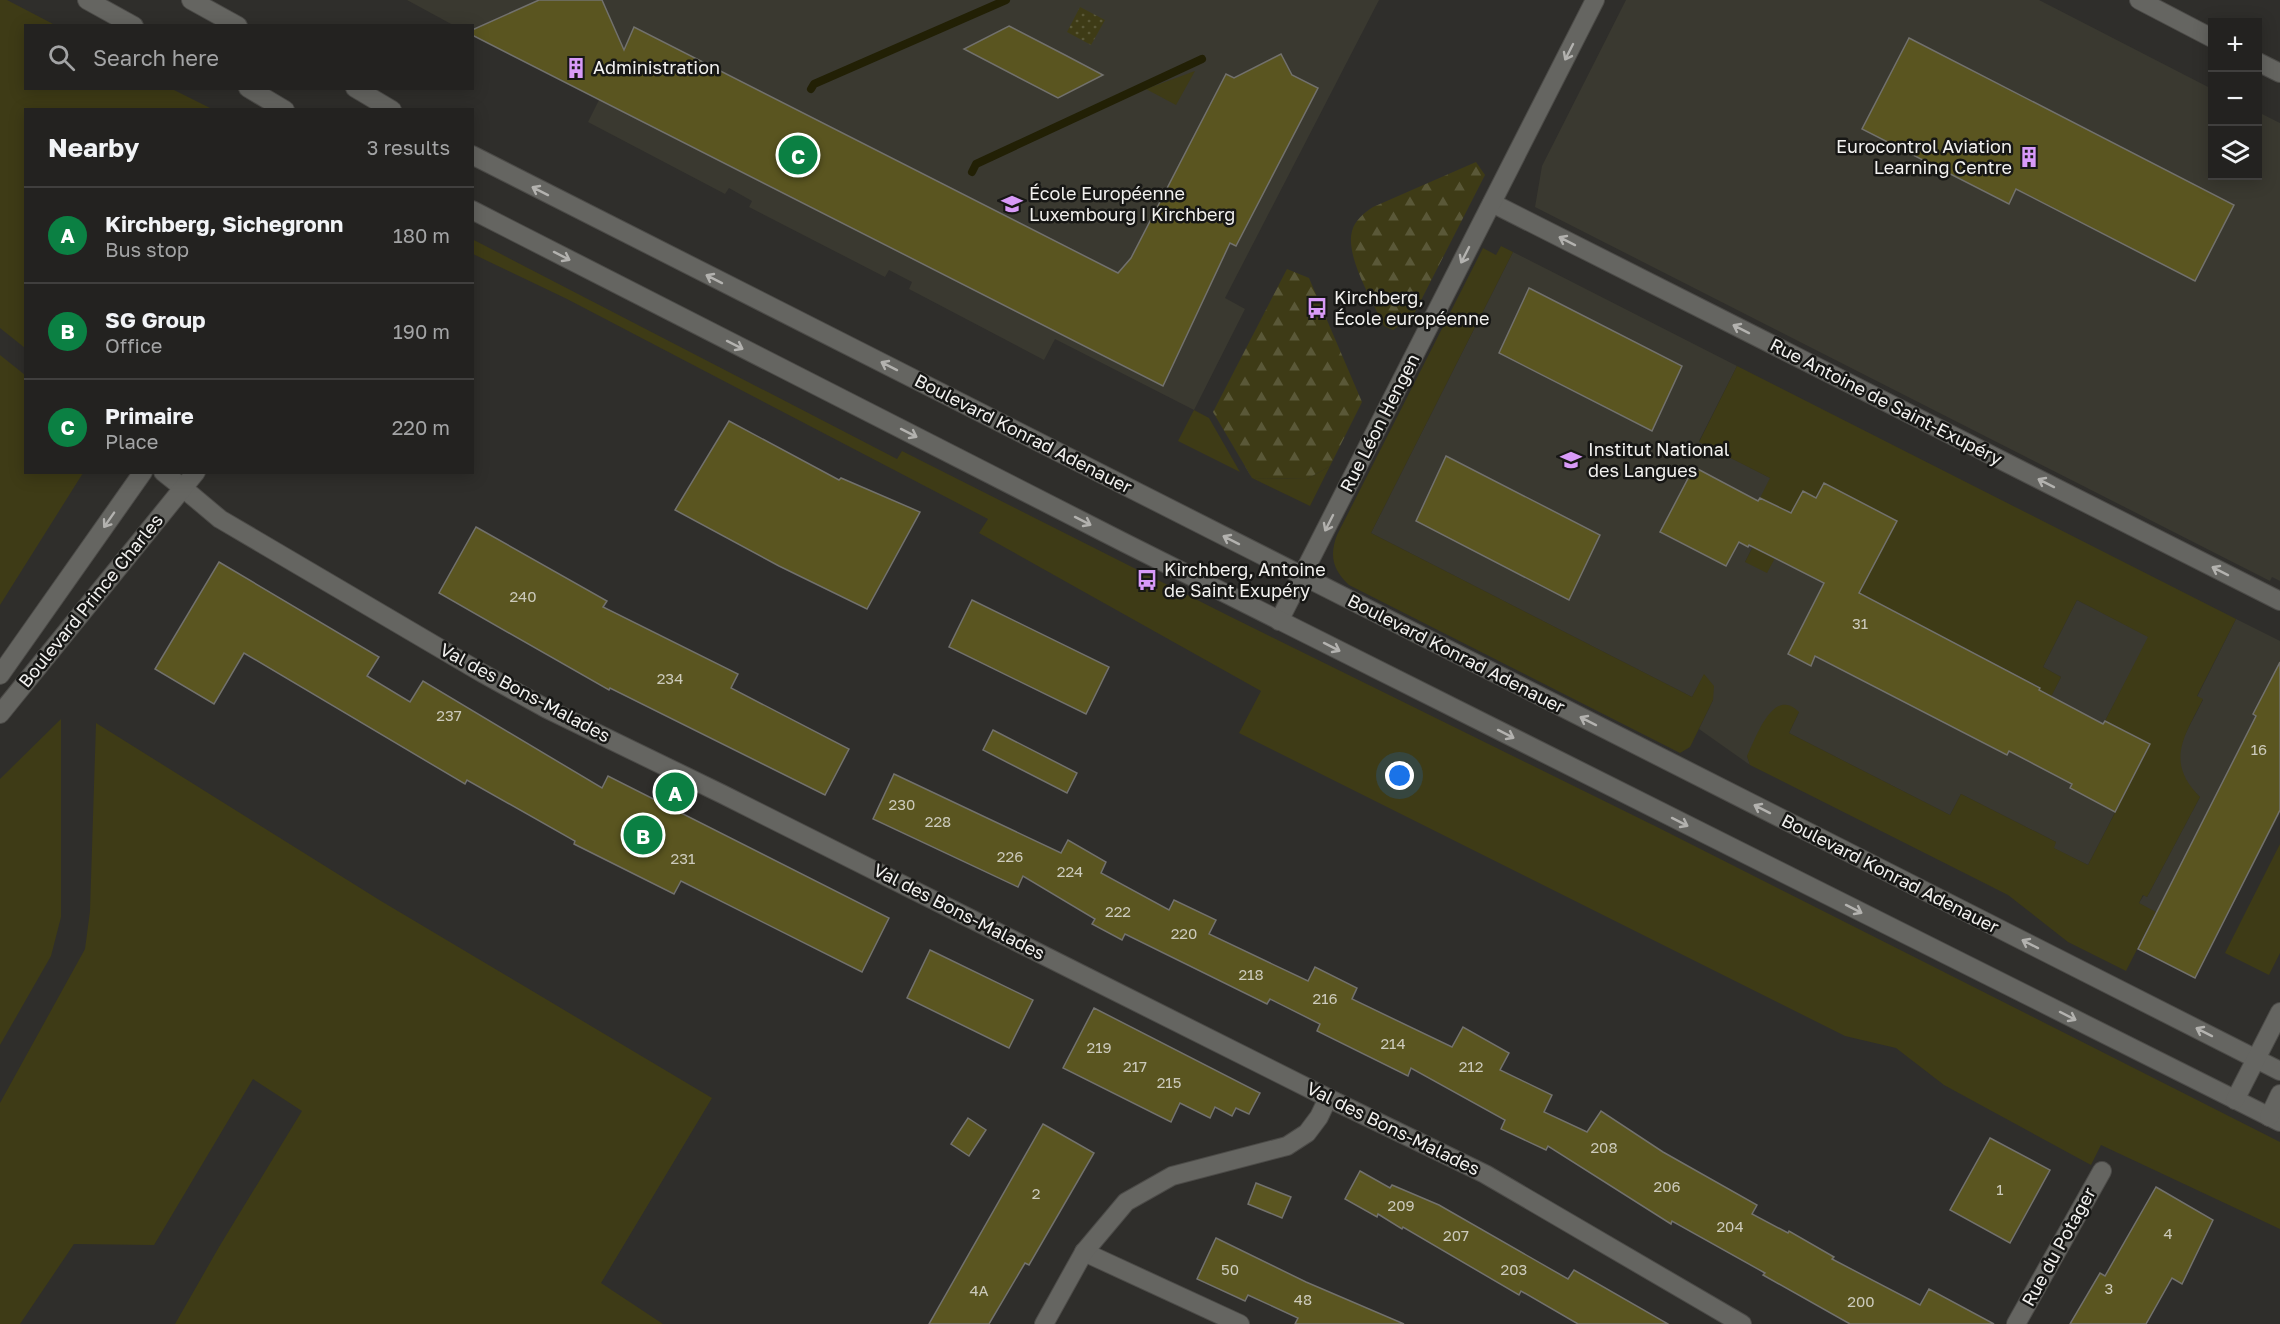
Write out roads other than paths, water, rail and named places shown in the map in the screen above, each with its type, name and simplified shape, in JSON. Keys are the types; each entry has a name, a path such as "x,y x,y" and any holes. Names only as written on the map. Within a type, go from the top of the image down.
{"main road":[{"path":"87,0 130,24"},
{"path":"191,0 234,24"},
{"name":"Rue Léon Hengen","path":"1279,621 1595,0"},
{"path":"2139,0 2208,36"},
{"path":"2262,64 2280,73"},
{"path":"251,90 282,108"},
{"path":"358,90 389,108"},
{"name":"Boulevard Konrad Adenauer","path":"474,156 2280,1071"},
{"name":"Rue Antoine de Saint-Exupéry","path":"1492,203 2276,599"},
{"path":"474,211 1279,621 2274,1120 2280,1094"},
{"name":"Boulevard Prince Charles","path":"0,675 142,474"},
{"path":"166,474 183,488"},
{"name":"Boulevard Prince Charles","path":"0,714 194,474"},
{"name":"Val des Bons-Malades","path":"183,488 220,519 547,709 733,799 1328,1098 1485,1174 1742,1324"},
{"path":"2235,1100 2280,1012"},
{"path":"1044,1324 1084,1252 1125,1202 1172,1176 1287,1146 1307,1133 1328,1098"},
{"name":"Rue du Potager","path":"2016,1324 2102,1171"},
{"path":"1084,1252 1240,1324"}],"waterway":[{"path":"811,89 814,84 1006,0"},
{"path":"972,172 976,164 1202,59"}],"place":[{"name":"Administration","path":"576,68"},
{"name":"Primaire","path":"798,155"},
{"name":"Eurocontrol Aviation Learning Centre","path":"2029,157"},
{"name":"École Européenne Luxembourg I Kirchberg","path":"1012,204"},
{"name":"Kirchberg, École européenne","path":"1317,308"},
{"name":"Institut National des Langues","path":"1571,460"},
{"name":"Kirchberg, Antoine de Saint Exupéry","path":"1147,580"},
{"name":"Kirchberg, Sichegronn","path":"675,792"},
{"name":"SG Group","path":"643,835"}]}
